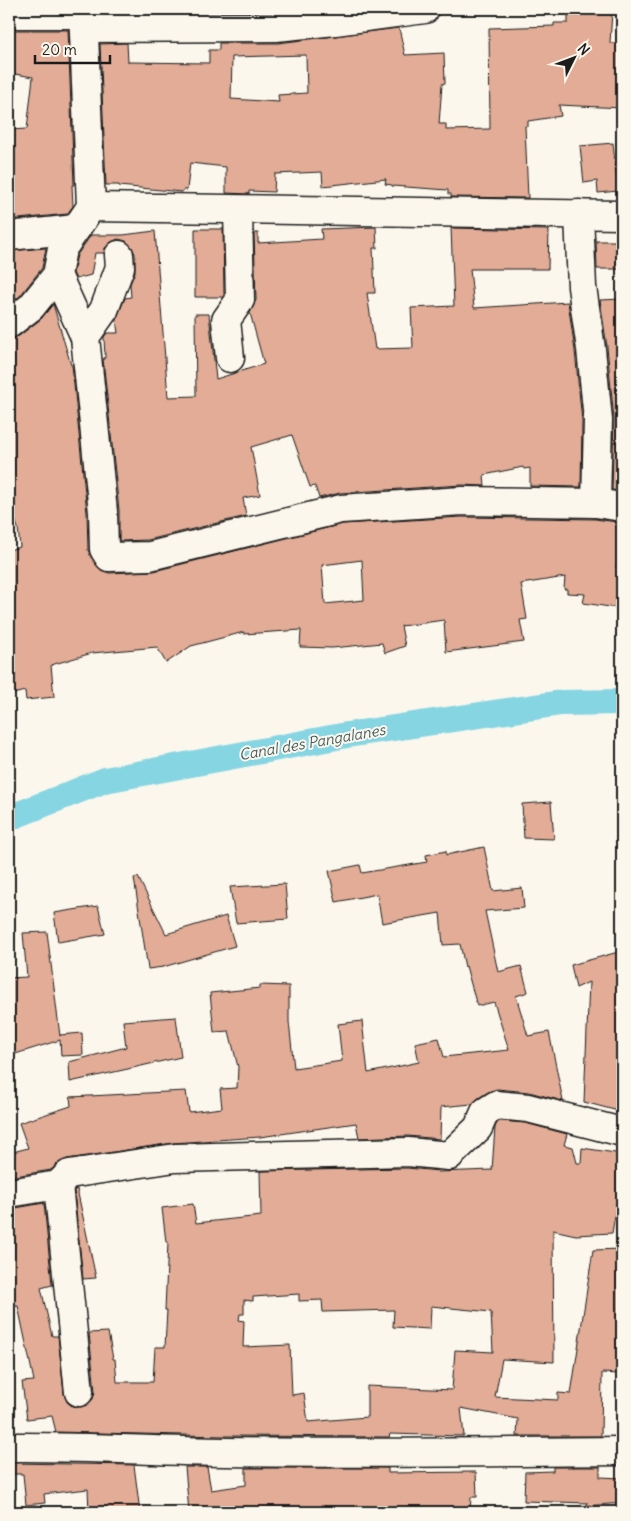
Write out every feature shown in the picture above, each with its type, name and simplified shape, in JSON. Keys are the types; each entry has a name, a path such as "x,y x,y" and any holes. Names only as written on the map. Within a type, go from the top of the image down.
{"street":[{"path":"9,14 276,27 335,22 425,9"},
{"path":"9,324 31,307 57,275 62,249 83,218 84,17"},
{"path":"230,358 226,320 240,300 238,210"},
{"path":"9,236 83,218 238,210 622,215"},
{"path":"57,275 85,337 103,512 104,549 109,558 150,556 341,509 462,501 609,505 582,287 579,214"},
{"path":"85,337 104,310 120,267 119,255"},
{"path":"9,1193 58,1185 68,1174 175,1158 408,1152 449,1156 478,1128 485,1112 496,1105 528,1108 622,1132"},
{"path":"58,1185 79,1392"},
{"path":"9,1447 66,1446 224,1452 622,1451"}],"building":[{"path":"99,9 125,9 126,12 99,12"},
{"path":"568,9 612,12 610,43 622,43 622,108 559,105 561,116 528,121 528,126 525,126 528,198 451,197 451,194 448,194 448,190 392,186 385,184 386,179 323,186 322,172 275,174 274,192 249,191 249,194 226,193 226,167 190,163 187,190 182,192 106,185 100,44 127,43 128,62 209,63 209,50 219,50 219,43 278,43 399,28 405,55 444,53 445,83 442,84 439,124 446,124 446,130 490,129 489,28 554,26 554,23 568,23","holes":["306,55 307,93 278,95 279,102 231,99 232,57"]},
{"path":"9,30 68,30 74,185 72,185 73,206 67,214 9,220 9,130 27,129 33,77 9,73"},
{"path":"613,143 618,191 598,193 597,181 584,183 580,146"},
{"path":"376,227 377,248 373,248 375,293 367,293 375,349 413,348 411,308 454,306 451,228 549,230 548,269 470,269 474,308 568,302 582,421 581,487 530,486 530,468 524,469 523,467 484,475 485,486 461,485 340,493 319,498 315,486 310,487 292,435 251,447 260,495 243,498 246,516 148,540 119,541 119,510 103,359 105,358 104,337 107,333 118,333 116,320 125,298 131,297 130,284 135,272 135,254 132,247 126,241 118,239 111,242 105,248 104,253 95,253 91,275 76,279 73,273 77,255 91,235 123,235 155,231 168,397 196,396 195,314 209,314 216,379 264,364 250,313 256,300 254,233 258,233 258,243 322,239 321,229"},
{"path":"195,229 223,229 223,297 195,297"},
{"path":"596,241 622,241 622,269 597,269"},
{"path":"46,248 42,268 20,296 11,303 9,295 9,251"},
{"path":"622,299 622,491 612,490 614,419 600,300"},
{"path":"53,304 72,365 87,513 88,550 101,570 109,573 154,571 343,524 462,517 595,519 617,522 617,530 622,531 616,567 622,568 617,608 583,603 585,594 567,593 567,589 564,589 565,577 521,584 527,619 520,620 524,642 446,652 444,620 401,626 405,646 385,653 382,643 332,648 300,647 301,630 244,634 244,632 191,646 166,663 157,647 92,653 51,665 54,697 26,700 25,691 9,695 9,550 20,547 18,528 9,497 9,339 19,336 41,319","holes":["362,560 364,600 325,604 322,565"]},
{"path":"551,802 554,839 524,838 522,804"},
{"path":"484,847 493,891 522,888 524,908 485,911 498,972 521,966 528,992 516,996 528,1036 549,1032 563,1101 529,1092 497,1089 488,1092 472,1104 441,1107 440,1139 408,1136 359,1138 356,1123 260,1137 173,1143 67,1159 58,1163 51,1170 9,1177 9,1153 28,1148 19,1123 71,1106 70,1097 186,1091 189,1112 222,1108 220,1089 237,1088 238,1067 229,1031 214,1032 210,993 260,988 260,985 289,986 289,1022 294,1068 342,1061 338,1024 362,1021 368,1073 419,1062 415,1043 439,1038 444,1057 509,1050 494,1002 477,1006 460,944 443,945 440,913 382,923 377,894 336,902 329,871 360,865 362,873 427,862 426,855 446,851 446,855"},
{"path":"138,877 166,934 226,916 235,946 163,967 148,969 134,878"},
{"path":"285,884 288,919 236,923 230,887"},
{"path":"98,906 105,934 58,942 54,913"},
{"path":"47,932 60,1036 82,1033 83,1055 61,1056 60,1040 9,1056 9,978 27,977 23,933"},
{"path":"622,951 622,1112 584,1102 589,982 576,988 571,965"},
{"path":"176,1017 181,1057 70,1082 69,1062 126,1047 123,1021"},
{"path":"500,1121 525,1123 567,1134 564,1145 573,1147 577,1163 581,1163 582,1148 622,1154 622,1199 618,1198 612,1233 576,1235 553,1230 554,1362 502,1359 495,1397 558,1400 558,1393 571,1394 593,1250 622,1249 622,1328 620,1328 619,1374 602,1373 601,1436 517,1436 518,1419 461,1408 464,1436 390,1434 389,1437 225,1436 56,1432 52,1416 27,1419 22,1382 34,1381 18,1306 9,1307 9,1213 16,1211 16,1208 44,1203 52,1285 41,1288 52,1336 58,1336 64,1394 67,1402 72,1406 81,1407 93,1399 95,1391 89,1333 108,1332 113,1359 115,1359 117,1382 153,1382 155,1347 165,1347 167,1310 165,1310 168,1242 166,1242 162,1208 193,1204 196,1223 261,1216 260,1171 407,1168 438,1172 492,1170 495,1127","holes":["299,1294 299,1301 322,1300 323,1312 394,1310 393,1327 430,1329 431,1306 491,1312 493,1352 455,1350 452,1390 367,1386 367,1417 308,1422 304,1393 292,1395 290,1345 243,1347 244,1321 239,1320 240,1314 244,1314 244,1300 253,1301 253,1297"]},
{"path":"76,1189 96,1278 83,1279 74,1191"},
{"path":"9,1463 134,1465 140,1512 89,1512 88,1489 44,1494 45,1503 26,1505 23,1474 9,1474"},
{"path":"185,1467 207,1467 211,1490 246,1485 246,1468 388,1468 388,1473 476,1472 477,1497 471,1497 470,1512 290,1512 290,1509 252,1509 230,1512 189,1512"},
{"path":"553,1467 600,1467 600,1477 622,1478 622,1503 586,1506 588,1503 524,1501 525,1472 553,1471"}],"waterway":[{"name":"Canal des Pangalanes","path":"9,818 105,780 347,735 561,703 622,702"}]}
